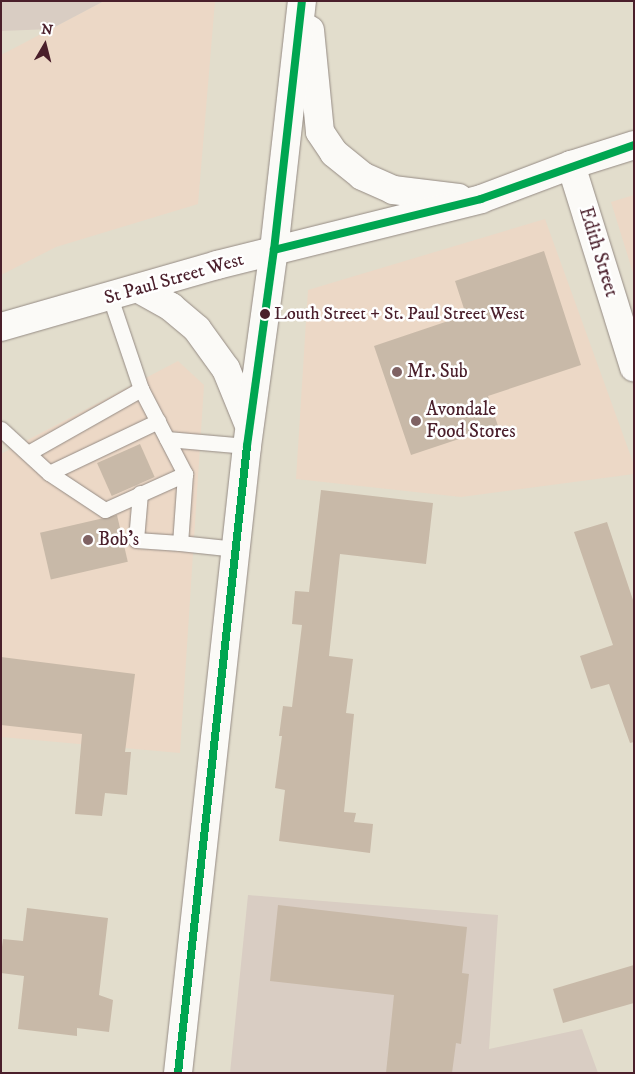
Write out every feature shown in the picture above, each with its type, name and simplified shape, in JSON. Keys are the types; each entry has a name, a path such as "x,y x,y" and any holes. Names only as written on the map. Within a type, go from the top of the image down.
{"main road":[{"path":"178,1073 248,436 274,250 302,1"},
{"path":"307,1 320,132 334,153 362,176 393,190 481,199"},
{"name":"St Paul Street West","path":"1,327 274,250 481,199 570,165 634,145"},
{"name":"Edith Street","path":"570,165 634,367"},
{"path":"139,289 171,307 197,328 226,370 248,436"}],"lane":[{"path":"110,297 141,389 185,474 180,543"},
{"path":"28,453 141,389"},
{"path":"49,473 158,421"},
{"path":"1,428 49,473 105,510 185,474"},
{"path":"167,439 248,436"},
{"path":"140,493 136,540 236,549"}],"shaded area":[{"path":"1,1 104,1 51,29 1,31"},
{"path":"104,1 215,1 198,204 56,247 1,275 1,55"},
{"path":"634,195 634,276 611,202"},
{"path":"545,219 634,465 634,474 461,497 296,479 308,290"},
{"path":"178,361 204,385 180,753 1,737 1,454"},
{"path":"248,895 498,915 489,1049 582,1029 598,1073 230,1073"}],"building":[{"path":"544,251 581,365 488,396 498,426 411,455 374,346 466,315 455,281"},
{"path":"140,444 155,477 112,496 97,463"},
{"path":"321,490 433,503 426,564 340,554 329,656 353,659 346,713 354,714 344,812 356,813 354,822 373,824 370,853 279,841 285,790 275,788 282,736 279,736 283,706 292,707 302,625 292,624 295,591 309,592"},
{"path":"117,515 128,562 51,580 40,533"},
{"path":"607,522 634,603 634,742 630,743 609,684 591,689 580,656 613,645 574,532"},
{"path":"1,657 135,674 125,752 131,752 127,795 105,793 102,816 75,814 82,734 1,725"},
{"path":"278,905 467,927 462,973 469,974 461,1044 456,1043 452,1073 386,1073 394,995 270,981"},
{"path":"27,908 108,918 99,995 113,1000 109,1032 77,1028 77,1036 18,1029 24,976 1,973 1,955 3,939 23,941"},
{"path":"634,965 634,1003 563,1023 553,989"}],"transit line":[{"path":"178,1073 247,446 274,250 302,1"},
{"path":"274,250 481,199 634,145"}],"place":[{"name":"Louth Street + St. Paul Street West","path":"265,314"},
{"name":"Mr. Sub","path":"397,372"},
{"name":"Avondale Food Stores","path":"416,421"},
{"name":"Bob's","path":"88,540"}]}
